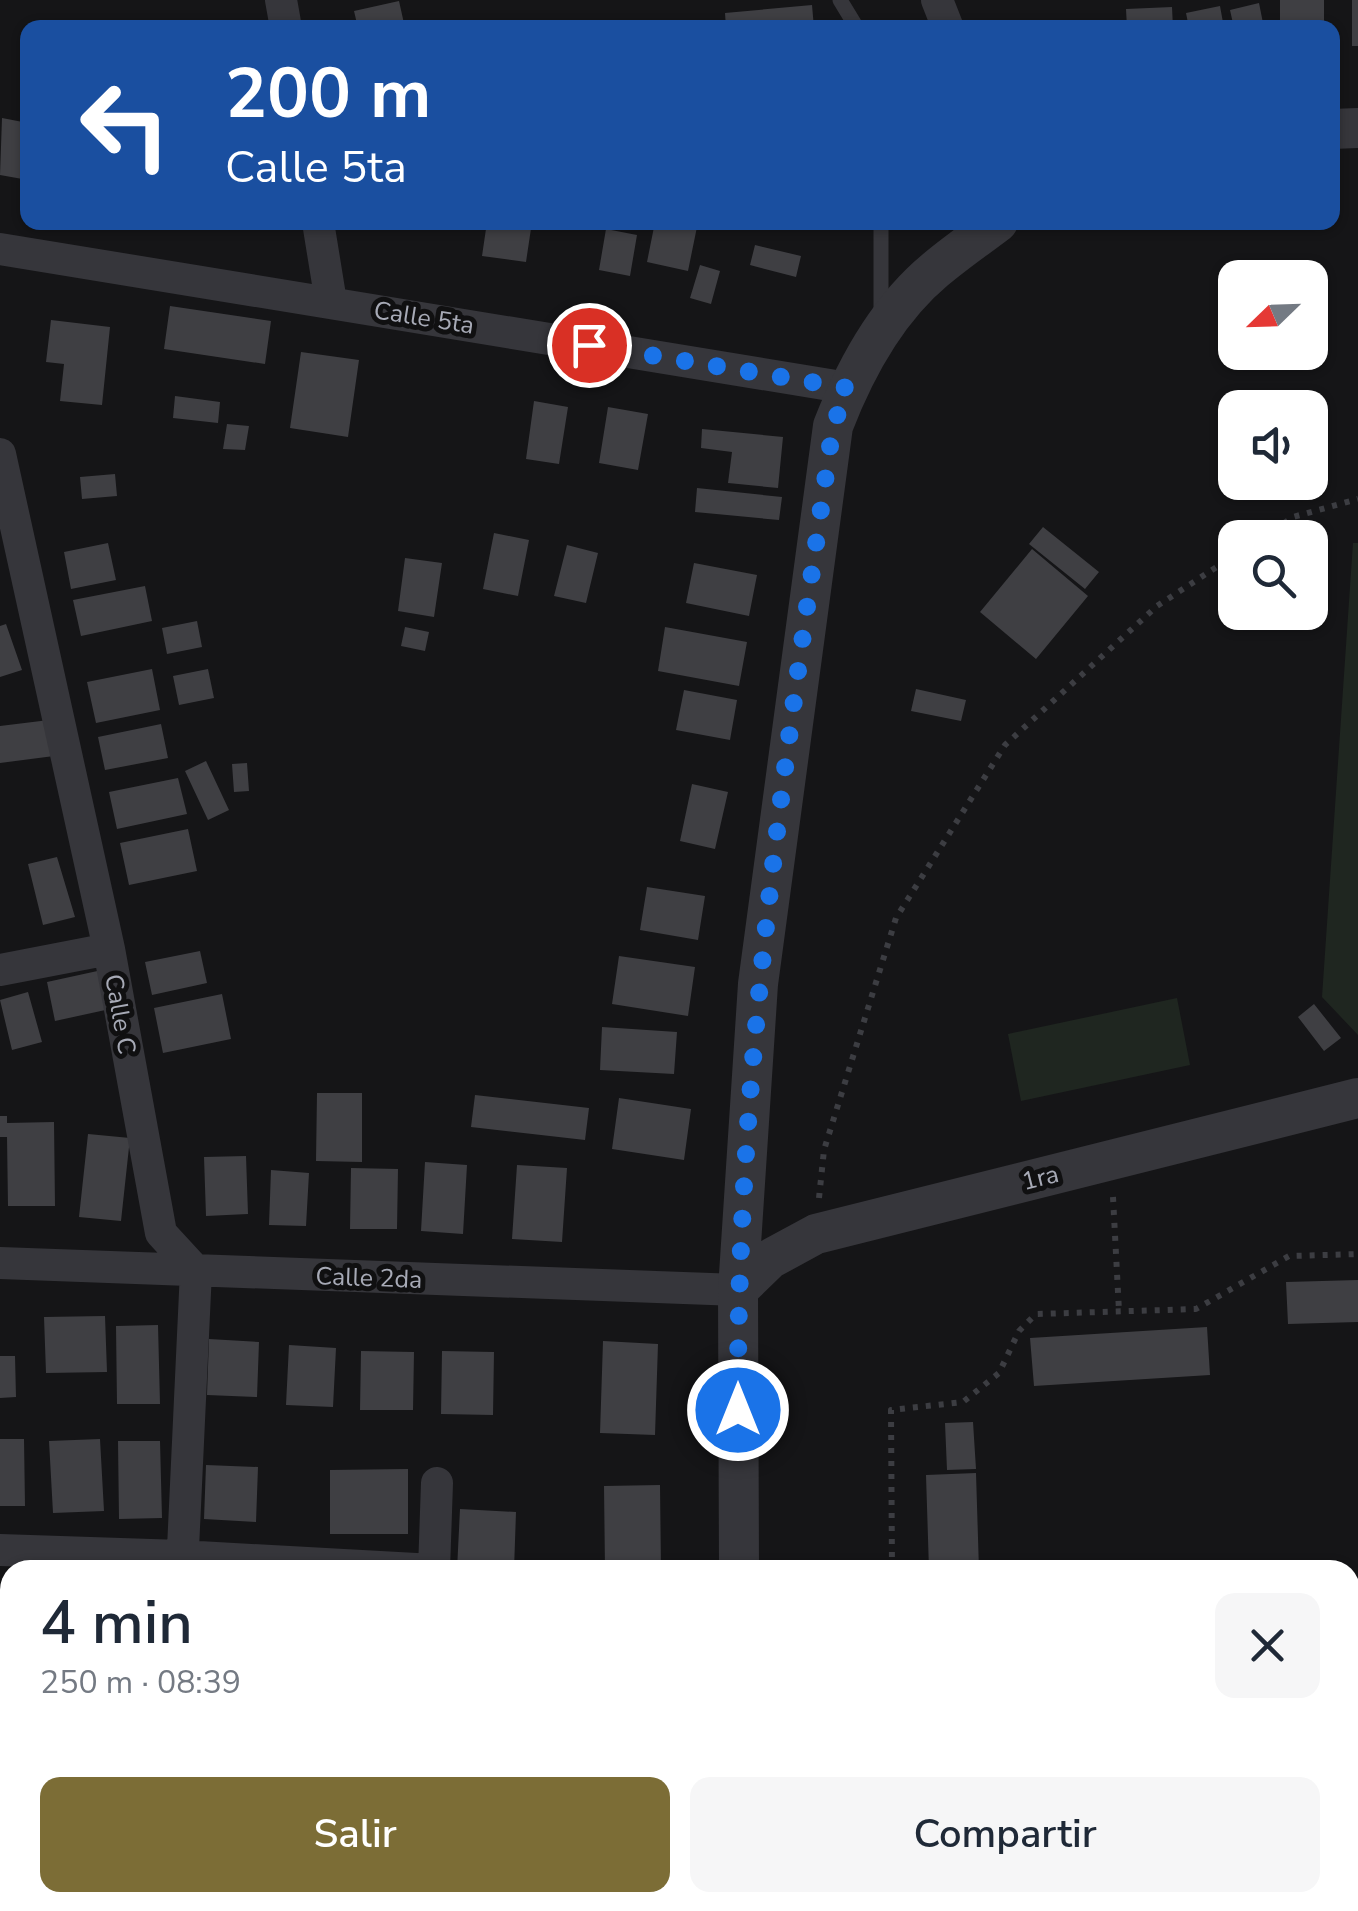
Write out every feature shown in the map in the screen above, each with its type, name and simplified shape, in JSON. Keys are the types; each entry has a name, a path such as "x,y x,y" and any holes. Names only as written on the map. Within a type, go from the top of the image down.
{"street":[{"path":"319,230 331,302"},
{"path":"739,1560 738,1290 758,984 833,426 848,388 881,330 932,272 987,230"},
{"name":"Calle 5ta","path":"0,249 848,388"},
{"name":"Calle C","path":"0,454 11,559 109,949 161,1234 196,1271"},
{"path":"0,970 109,949"},
{"name":"1ra","path":"738,1290 770,1259 816,1234 1358,1098"},
{"name":"Calle 2da","path":"0,1262 738,1290"},
{"path":"182,1560 196,1271"},
{"path":"434,1560 437,1483"},
{"path":"0,1550 140,1560"}],"lane":[{"path":"881,230 881,330"}],"path":[{"path":"1289,520 1358,499"},
{"path":"816,1234 824,1150 896,918 1005,745 1157,606 1218,566"},
{"path":"1111,1160 1119,1311"},
{"path":"892,1560 891,1410 963,1402 998,1372 1018,1332 1036,1314 1196,1309 1289,1256 1358,1254"}],"shaded area":[{"path":"1353,543 1358,543 1358,1035 1322,997"},
{"path":"1177,998 1190,1065 1021,1101 1008,1034"}],"building":[{"path":"1280,0 1324,0 1324,20 1280,20"},
{"path":"1352,0 1358,0 1358,46 1352,46"},
{"path":"399,1 403,20 356,20 354,11"},
{"path":"1259,3 1262,20 1232,20 1230,10"},
{"path":"812,5 813,20 725,20 725,13"},
{"path":"1220,6 1223,20 1187,20 1186,13"},
{"path":"1172,7 1173,20 1127,20 1126,9"},
{"path":"2,118 20,121 20,179 0,175"},
{"path":"486,230 531,230 526,262 482,256"},
{"path":"606,230 637,235 630,276 599,270"},
{"path":"653,230 696,230 688,271 647,262"},
{"path":"755,245 801,256 796,277 750,265"},
{"path":"700,265 720,271 711,304 690,298"},
{"path":"170,306 271,321 265,364 164,349"},
{"path":"51,320 110,327 102,405 60,401 64,364 46,362"},
{"path":"301,352 359,360 348,437 290,428"},
{"path":"175,396 220,402 218,423 173,418"},
{"path":"534,401 568,407 559,464 526,459"},
{"path":"608,407 648,414 638,470 599,463"},
{"path":"227,424 249,426 245,450 223,449"},
{"path":"702,429 783,437 778,488 728,483 732,452 701,448"},
{"path":"115,474 117,496 82,499 80,477"},
{"path":"697,488 782,497 779,520 695,512"},
{"path":"1043,527 1099,572 1085,589 1029,544"},
{"path":"494,533 529,540 518,596 483,589"},
{"path":"108,543 116,580 71,589 64,552"},
{"path":"567,545 598,553 586,603 554,596"},
{"path":"1032,549 1088,596 1036,659 980,612"},
{"path":"405,558 442,563 434,617 398,611"},
{"path":"694,563 757,575 749,616 686,603"},
{"path":"145,586 152,621 81,636 73,600"},
{"path":"197,621 202,647 167,654 162,628"},
{"path":"6,624 22,670 0,677 0,626"},
{"path":"405,627 429,632 425,651 401,646"},
{"path":"665,627 747,642 739,686 658,671"},
{"path":"152,669 160,710 96,723 87,682"},
{"path":"208,669 214,698 179,705 173,676"},
{"path":"916,689 966,700 961,721 911,711"},
{"path":"684,690 737,700 730,740 676,730"},
{"path":"49,720 54,756 0,763 0,726"},
{"path":"161,724 168,758 105,770 98,737"},
{"path":"206,761 229,810 208,820 185,771"},
{"path":"247,763 249,791 234,792 232,764"},
{"path":"178,778 187,814 117,829 109,792"},
{"path":"692,784 728,792 715,849 680,841"},
{"path":"188,829 197,871 129,885 120,843"},
{"path":"57,857 75,917 43,925 28,864"},
{"path":"647,887 705,896 698,940 640,930"},
{"path":"200,951 207,983 152,995 145,962"},
{"path":"619,956 695,967 688,1016 612,1004"},
{"path":"102,970 110,1009 55,1021 47,982"},
{"path":"28,992 42,1042 12,1050 0,1000"},
{"path":"222,994 231,1039 163,1053 154,1008"},
{"path":"1314,1004 1341,1038 1324,1051 1298,1017"},
{"path":"602,1027 677,1032 674,1074 600,1070"},
{"path":"317,1093 362,1093 362,1162 316,1161"},
{"path":"475,1095 589,1108 585,1140 471,1127"},
{"path":"619,1098 691,1109 684,1160 612,1149"},
{"path":"0,1116 7,1116 7,1123 54,1122 55,1206 8,1206 7,1137 0,1137"},
{"path":"88,1134 130,1138 121,1221 79,1217"},
{"path":"246,1156 248,1214 206,1216 204,1157"},
{"path":"425,1162 467,1165 463,1234 421,1231"},
{"path":"517,1165 567,1168 562,1242 512,1239"},
{"path":"351,1168 398,1169 397,1229 350,1229"},
{"path":"271,1170 309,1173 306,1226 269,1225"},
{"path":"1358,1280 1358,1322 1288,1324 1286,1282"},
{"path":"105,1316 107,1372 46,1373 44,1317"},
{"path":"158,1325 160,1404 117,1404 116,1326"},
{"path":"1207,1327 1210,1375 1034,1386 1030,1338"},
{"path":"209,1339 259,1342 257,1397 207,1395"},
{"path":"603,1341 658,1344 655,1435 600,1433"},
{"path":"289,1345 336,1348 333,1407 286,1405"},
{"path":"361,1351 414,1352 413,1410 360,1410"},
{"path":"442,1351 494,1352 493,1415 441,1414"},
{"path":"0,1356 15,1356 16,1397 0,1398"},
{"path":"973,1422 976,1469 947,1470 945,1423"},
{"path":"0,1439 24,1439 25,1506 0,1506"},
{"path":"100,1439 104,1511 53,1513 49,1441"},
{"path":"118,1441 160,1441 162,1518 119,1519"},
{"path":"206,1465 258,1467 256,1522 204,1519"},
{"path":"408,1469 408,1534 330,1534 330,1470"},
{"path":"976,1473 979,1560 929,1560 926,1475"},
{"path":"660,1485 661,1560 605,1560 604,1486"},
{"path":"460,1509 516,1512 514,1560 457,1560"}],"route":[{"path":"589,345 848,388 833,426 758,984 738,1290 738,1410"}]}
